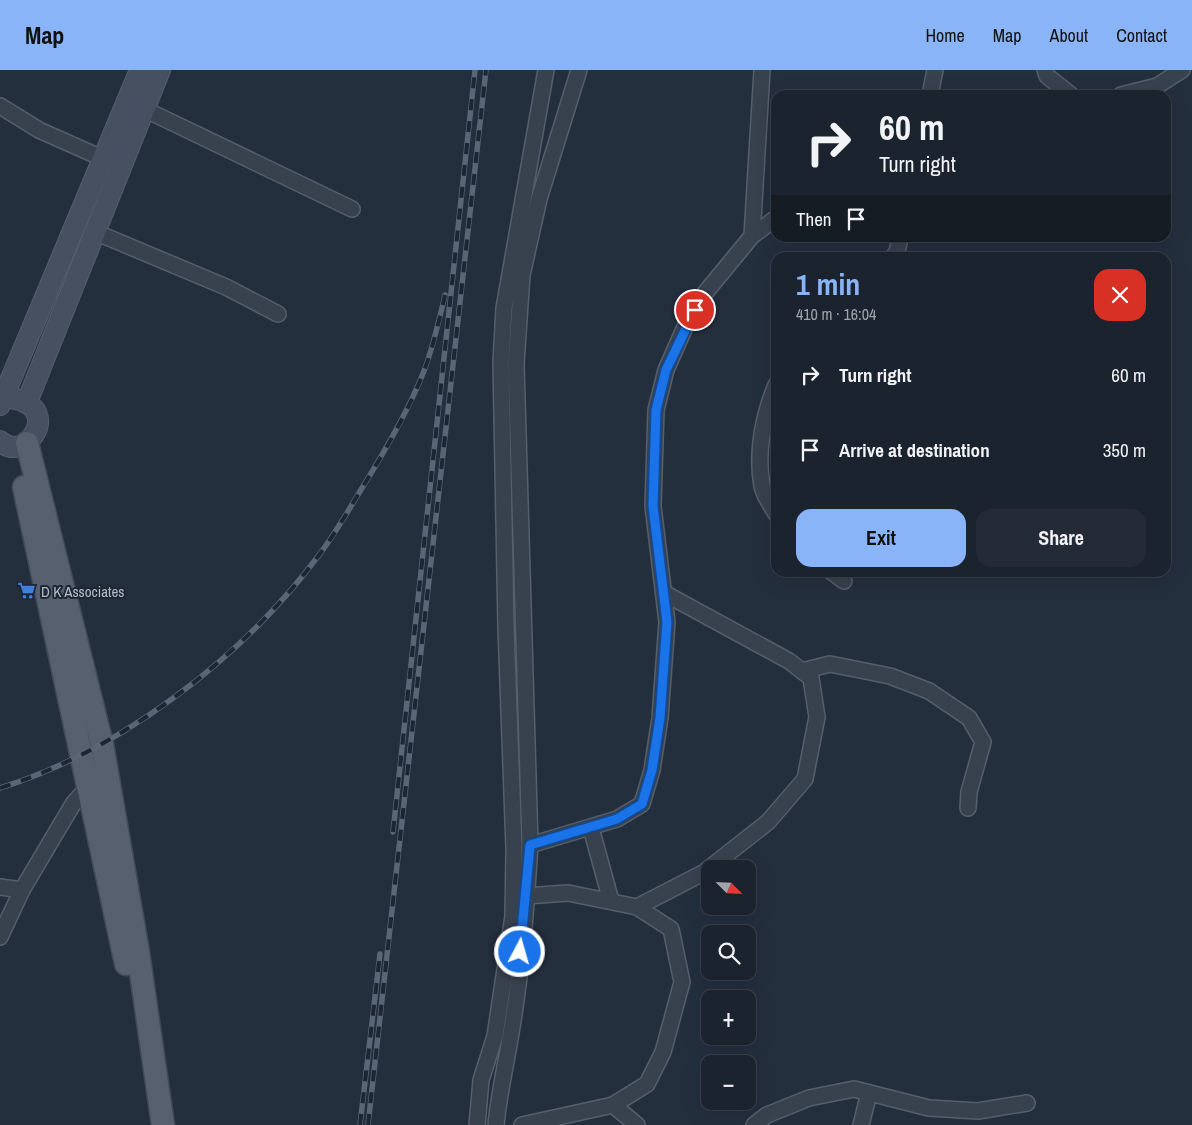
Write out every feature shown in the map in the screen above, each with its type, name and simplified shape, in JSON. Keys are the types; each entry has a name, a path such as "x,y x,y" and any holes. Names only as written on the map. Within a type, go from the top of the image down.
{"main road":[{"path":"0,406 140,70"},
{"path":"27,402 160,70"},
{"path":"0,406 13,399 27,402 36,411 38,422 35,434 9,444"},
{"path":"9,444 88,788 135,974 163,1125"},
{"path":"9,444 102,744 135,974 154,1125"}],"street":[{"path":"477,1125 481,1080 495,1036 513,916 514,850 506,628 501,372 504,308 546,70"},
{"path":"496,1125 512,1026 530,845 516,364 522,275 539,199 579,70"},
{"path":"752,236 762,70"},
{"path":"931,90 935,70"},
{"path":"1045,70 1047,76 1065,90"},
{"path":"1141,90 1157,86 1182,70"},
{"path":"0,106 38,130 104,158"},
{"path":"144,109 352,209"},
{"path":"530,845 617,819 642,804 652,770 660,718 667,622 653,506 656,410 666,370 685,328 705,293 752,236 771,222"},
{"path":"95,232 226,287 278,314"},
{"path":"771,397 767,407 761,450 762,488 771,505"},
{"path":"637,907 703,873 768,822 805,779 817,717 811,678 789,661 664,593"},
{"path":"802,671 830,664 890,676 929,690 970,718 983,742 969,792 968,808"},
{"path":"0,937 22,890 73,804 88,788"},
{"path":"591,828 612,902"},
{"path":"0,887 22,890"},
{"path":"522,1125 613,1105 647,1084 663,1052 682,982 671,929 637,907 568,893 526,896"},
{"path":"754,1125 767,1115 809,1098 854,1089 928,1108 978,1111 1027,1103"},
{"path":"861,1125 869,1093"},
{"path":"613,1105 637,1125"}],"railway":[{"path":"393,832 475,70"},
{"path":"368,1125 486,70"},
{"path":"0,788 46,771 91,750 177,696 217,664 288,593 336,531 403,416 418,386 427,362 445,295"},
{"path":"360,1125 380,954"}],"place":[{"name":"D K Associates","path":"27,591"}],"route":[{"path":"520,952 530,845 576,833 617,819 642,804 652,770 660,718 667,622 653,506 656,410 666,370 695,310"}]}
